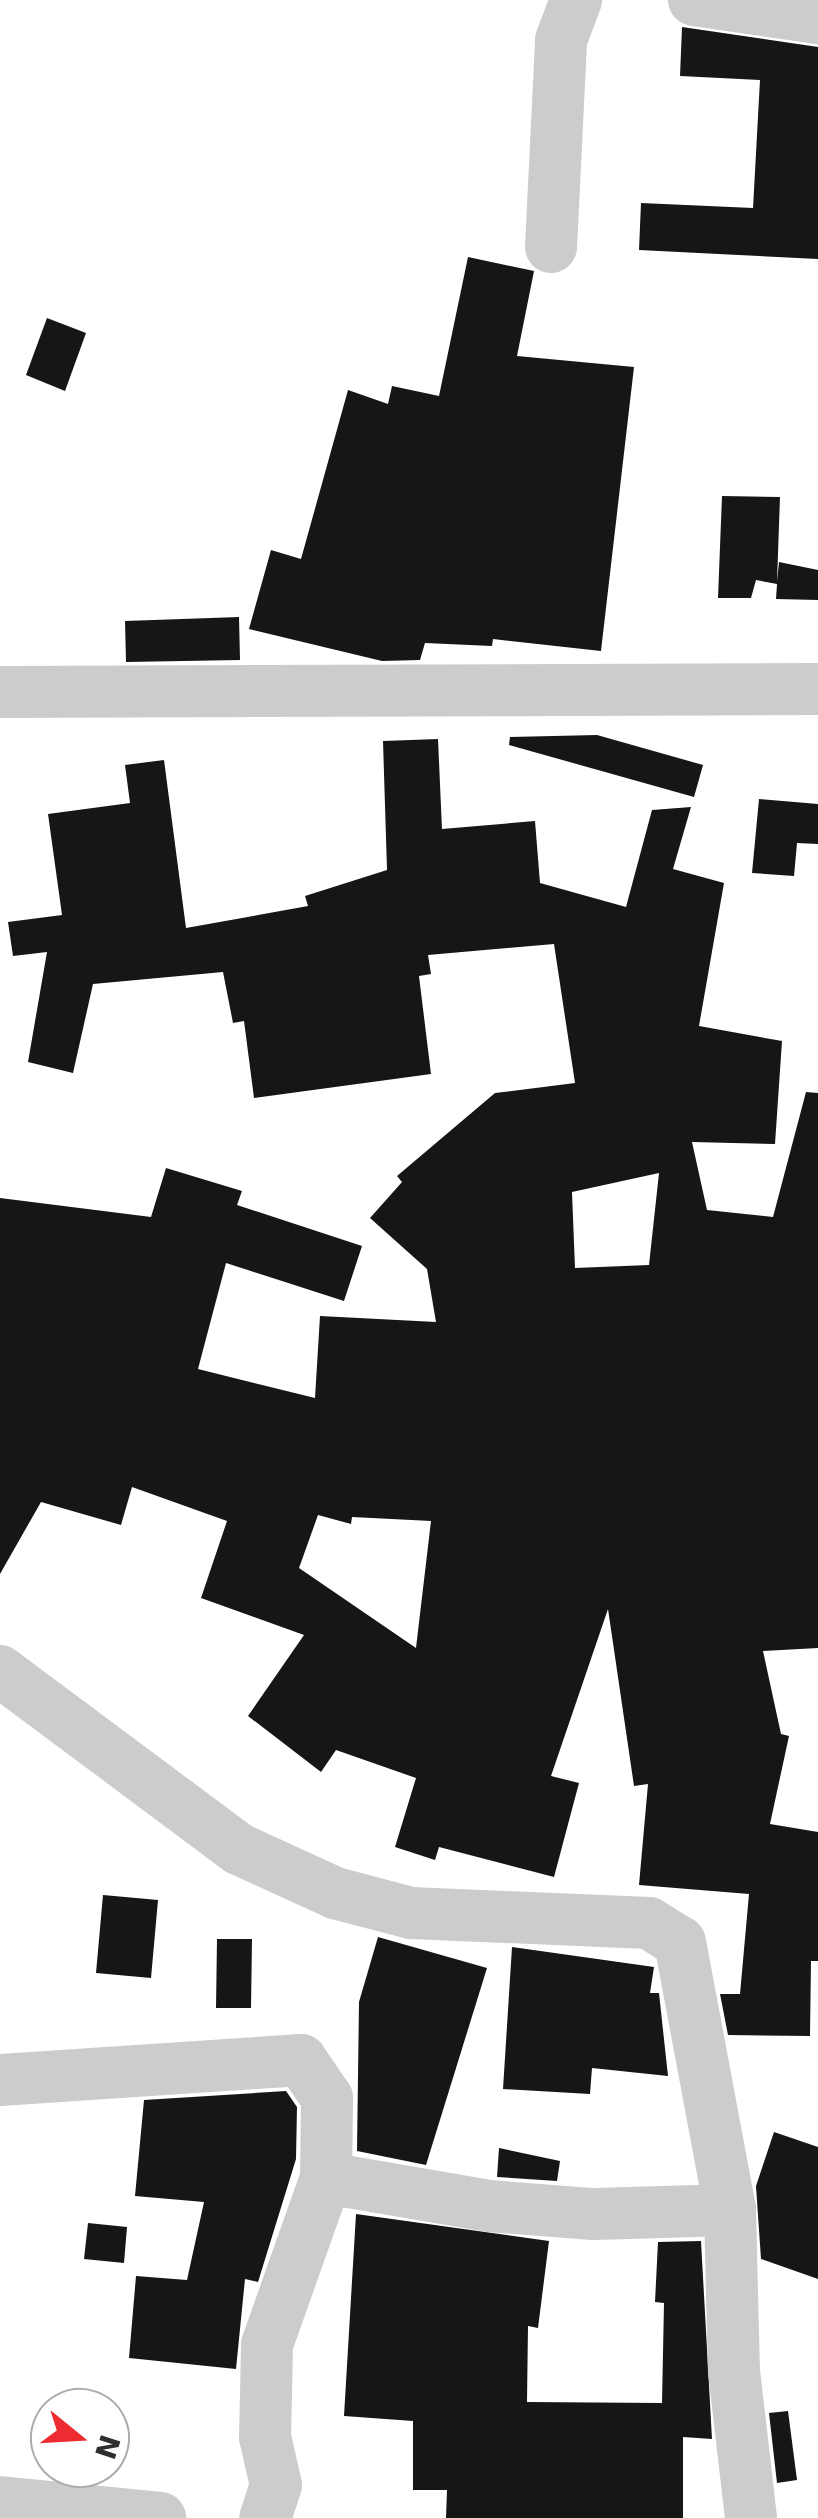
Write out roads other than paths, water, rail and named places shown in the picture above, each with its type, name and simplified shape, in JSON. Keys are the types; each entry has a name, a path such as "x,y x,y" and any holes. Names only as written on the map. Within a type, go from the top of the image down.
{"street":[{"path":"552,247 561,40 576,0"},
{"path":"694,0 818,18"},
{"path":"0,692 818,689"},
{"path":"0,1671 239,1849 335,1893 412,1913 649,1923 680,1942 730,2210 734,2371 750,2518"},
{"path":"0,2080 300,2060 326,2098 326,2178 267,2345 265,2437 276,2485 264,2518"},
{"path":"326,2178 489,2206 594,2214 730,2210"},
{"path":"0,2502 160,2518"}]}
